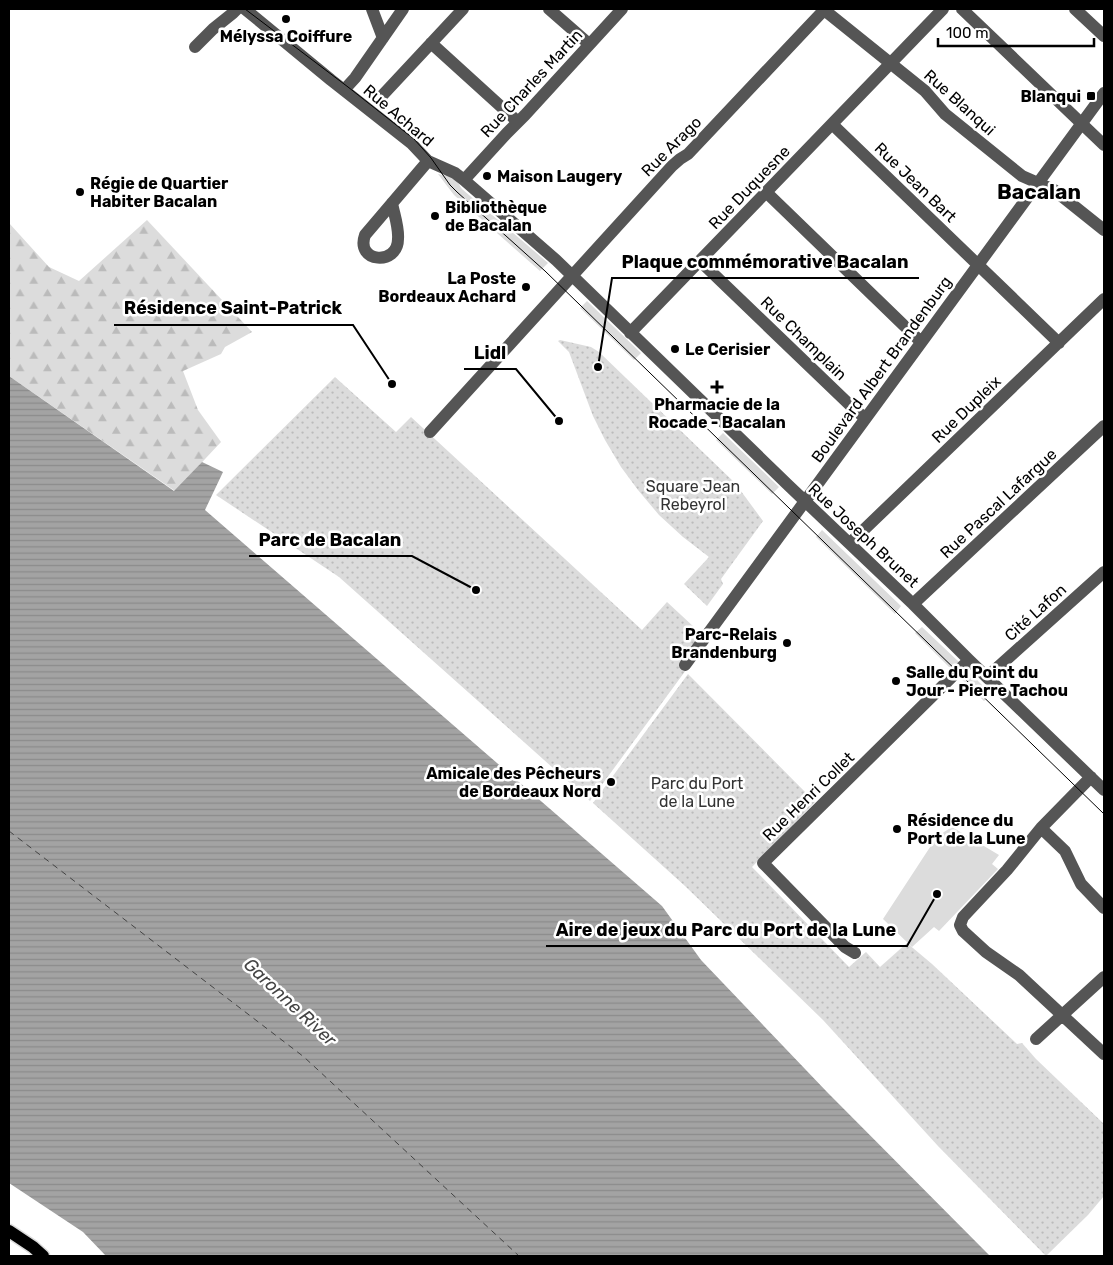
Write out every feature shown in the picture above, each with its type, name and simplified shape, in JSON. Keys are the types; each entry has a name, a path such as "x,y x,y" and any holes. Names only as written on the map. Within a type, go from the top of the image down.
{"main road":[{"path":"9,1231 43,1256"}],"street":[{"path":"194,47 213,28 237,9"},
{"name":"Rue Achard","path":"245,9 411,143 428,161 455,173 464,180 572,276 600,304"},
{"path":"372,9 383,38"},
{"path":"344,90 403,9"},
{"path":"379,99 463,9"},
{"path":"549,9 589,44"},
{"name":"Rue Charles Martin","path":"464,180 576,61 589,44 622,9"},
{"name":"Rue Blanqui","path":"824,9 925,91 945,114 1022,176 1054,190 1104,230"},
{"name":"Rue Arago","path":"430,432 672,166 688,154 824,9"},
{"name":"Rue Duquesne","path":"630,333 944,9"},
{"path":"962,9 1104,145"},
{"path":"1075,9 1104,36"},
{"path":"431,43 518,122"},
{"name":"Boulevard Albert Brandenburg","path":"685,665 1104,93"},
{"name":"Rue Jean Bart","path":"832,124 1059,343"},
{"path":"392,203 428,161"},
{"path":"766,192 921,342"},
{"name":"Rue Champlain","path":"700,261 865,418"},
{"name":"Rue Dupleix","path":"850,543 1104,299"},
{"name":"Rue Joseph Brunet","path":"600,304 1104,790"},
{"name":"Rue Pascal Lafargue","path":"913,604 1104,426"},
{"name":"Cité Lafon","path":"987,677 1104,572"},
{"name":"Rue Henri Collet","path":"856,953 845,948 763,863 969,660"},
{"path":"1091,777 1041,828 1007,870 963,917 960,924 964,931 986,952 1019,975 1104,1054"},
{"path":"1041,828 1065,851 1081,884 1104,908"},
{"path":"1036,1039 1104,977"}],"green space":[{"path":"438,174 454,177 462,189 548,263 540,271 454,195"},
{"path":"147,220 252,332 225,347 221,354 183,371 198,410 221,442 175,491 9,376 9,223 49,267 79,281"},
{"path":"587,301 641,353 634,360 580,308"},
{"name":"Square Jean Rebeyrol","path":"558,341 591,347 599,352 735,483 763,521 721,579 723,584 707,606 684,584 709,557 659,515 621,467 593,416 569,352"},
{"path":"335,377 396,432 411,417 642,630 667,602 708,640 590,801 339,577 216,495"},
{"path":"723,433 779,487 772,494 716,440"},
{"path":"822,530 901,606 895,614 816,537"},
{"path":"922,627 959,662 952,670 915,633"},
{"path":"967,670 991,694 984,701 959,677"},
{"name":"Parc du Port de la Lune","path":"688,674 815,802 752,867 849,967 866,952 880,967 907,943 1017,1044 1022,1043 1036,1059 1104,1124 1104,1196 1088,1215 1046,1256 938,1146 823,1020 685,886 593,803"},
{"path":"952,827 999,855 992,864 998,869 939,931 934,927 912,947 883,919 934,841"}],"water":[{"name":"Garonne River","path":"9,376 174,491 202,462 223,472 205,510 662,906 701,960 827,1092 990,1256 106,1256 83,1232 9,1183"}],"ferry route":[{"path":"9,831 304,1057 519,1256"}],"tram line":[{"path":"245,9 414,139 457,192 545,271 1104,814"}],"place":[{"name":"Mélyssa Coiffure","path":"286,19"},
{"name":"Blanqui","path":"1091,96"},
{"name":"Maison Laugery","path":"487,176"},
{"name":"Régie de Quartier Habiter Bacalan","path":"80,192"},
{"name":"Bibliothèque de Bacalan","path":"435,216"},
{"name":"La Poste Bordeaux Achard","path":"526,287"},
{"name":"Le Cerisier","path":"675,349"},
{"name":"Plaque commémorative Bacalan","path":"598,367"},
{"name":"Résidence Saint-Patrick","path":"392,384"},
{"name":"Pharmacie de la Rocade - Bacalan","path":"717,387"},
{"name":"Lidl","path":"559,421"},
{"name":"Parc de Bacalan","path":"476,590"},
{"name":"Parc-Relais Brandenburg","path":"787,643"},
{"name":"Salle du Point du Jour - Pierre Tachou","path":"896,681"},
{"name":"Amicale des Pêcheurs de Bordeaux Nord","path":"611,782"},
{"name":"Résidence du Port de la Lune","path":"897,829"},
{"name":"Aire de jeux du Parc du Port de la Lune","path":"937,894"}],"district":[{"name":"Bacalan","path":"1039,192"}]}
